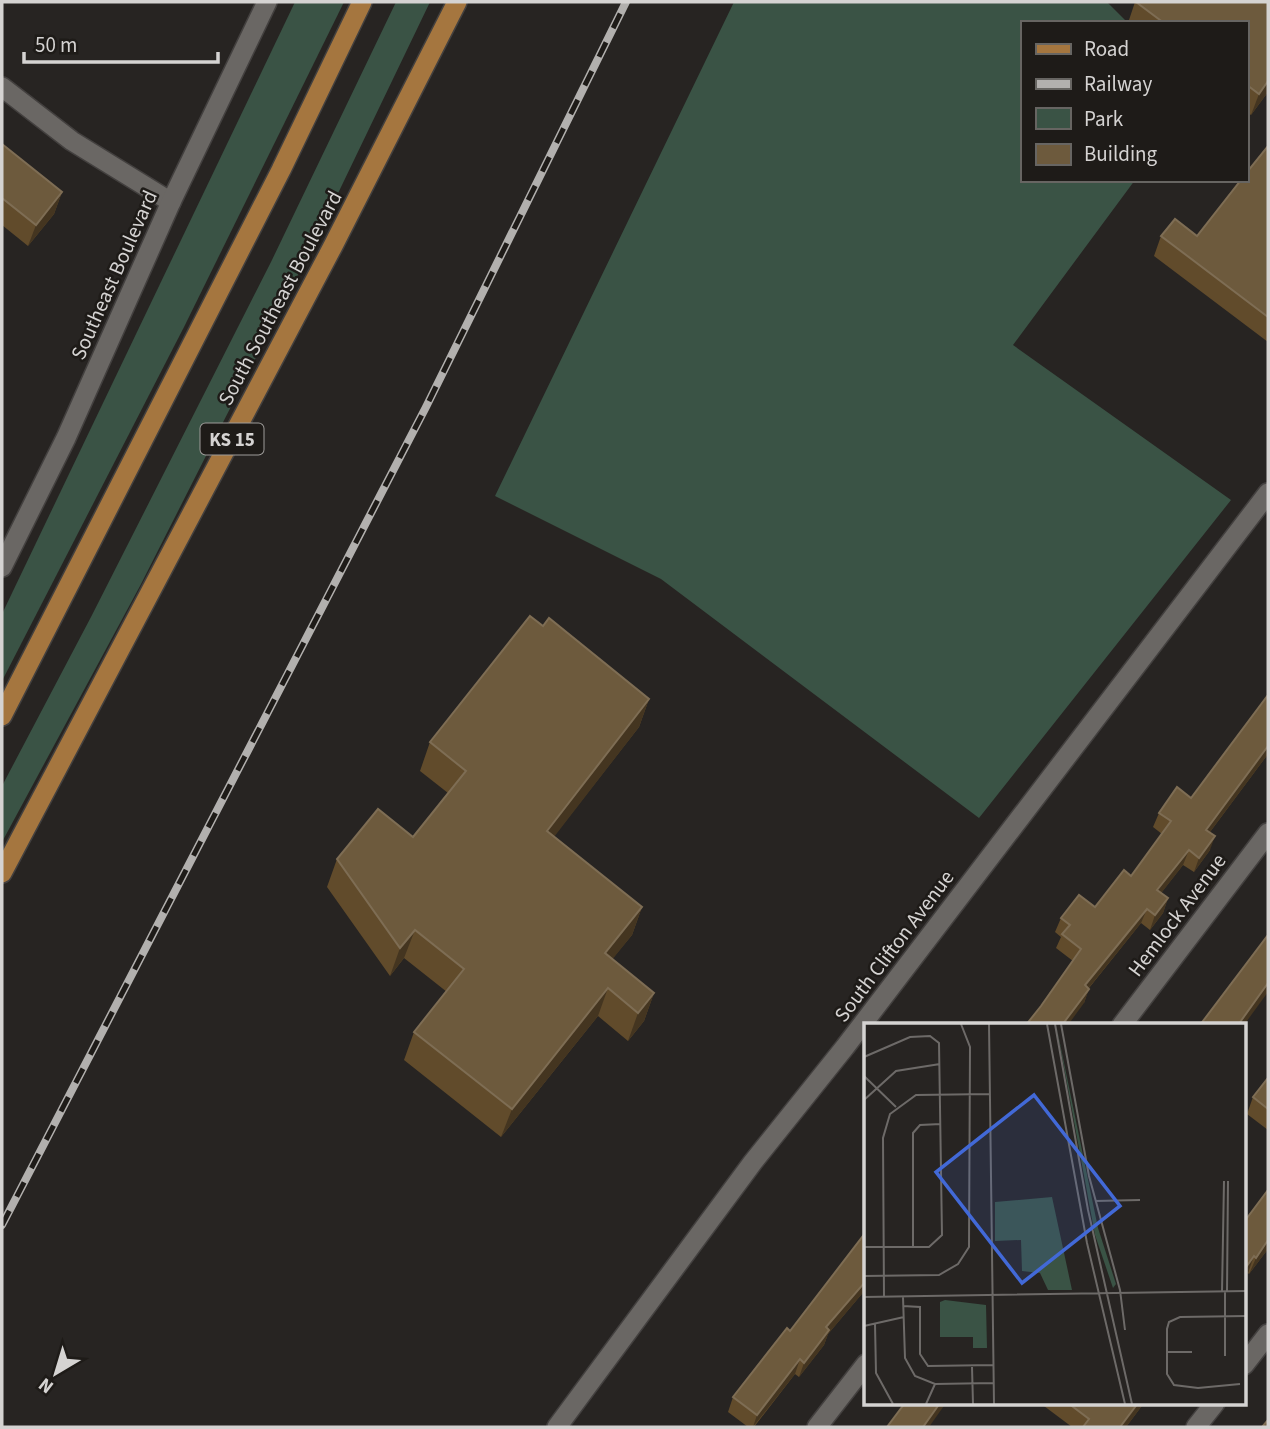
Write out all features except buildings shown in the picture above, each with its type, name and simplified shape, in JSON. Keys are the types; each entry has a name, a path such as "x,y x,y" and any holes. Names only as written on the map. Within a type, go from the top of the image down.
{"main road":[{"path":"2,716 281,170 362,2"},
{"name":"South Southeast Boulevard","path":"2,873 327,258 457,2"}],"street":[{"name":"Southeast Boulevard","path":"2,567 66,438 171,202 267,2"},
{"path":"2,87 72,141 171,202"},
{"name":"South Clifton Avenue","path":"557,1427 752,1162 845,1047 1268,493"},
{"name":"Hemlock Avenue","path":"1124,1023 1268,833"},
{"path":"1246,1362 1268,1334"},
{"path":"817,1427 864,1367"},
{"path":"1196,1427 1214,1404"}],"green space":[{"path":"295,2 344,2 184,327 2,681 2,614"},
{"path":"396,2 430,2 317,237 140,586 2,842 2,786 271,262"},
{"path":"734,2 1107,2 1126,21 1021,21 1021,182 1134,182 1013,345 1231,500 979,818 661,579 495,496"}],"railway":[{"path":"2,1225 426,407 626,2"}]}
